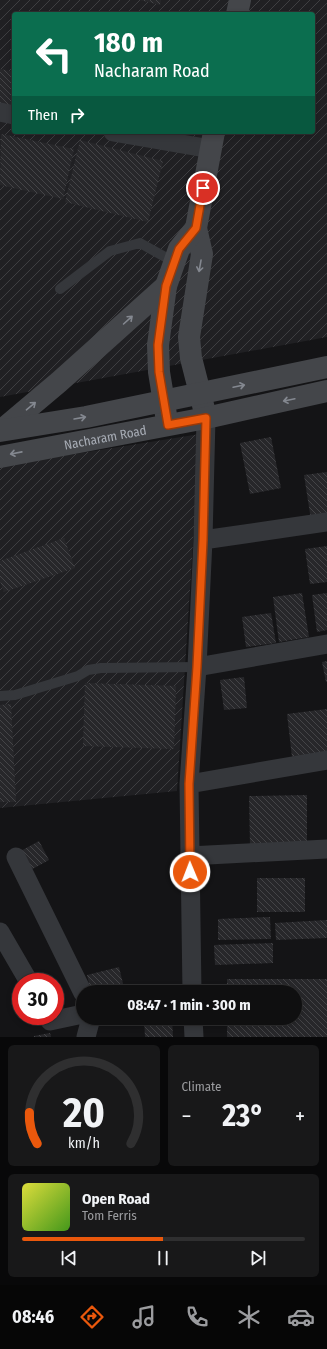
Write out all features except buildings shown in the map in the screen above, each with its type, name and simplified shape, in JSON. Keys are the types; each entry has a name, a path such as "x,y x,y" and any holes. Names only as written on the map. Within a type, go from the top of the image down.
{"main road":[{"path":"237,12 240,0"},
{"path":"206,418 191,358 189,337 202,254 196,228 213,140"},
{"path":"168,425 159,372 158,345 166,286 179,249 196,228"},
{"path":"0,431 59,382 166,286"},
{"name":"Nacharam Road","path":"0,431 201,394 327,368"},
{"name":"Nacharam Road","path":"0,457 206,418 327,391"}],"street":[{"path":"0,112 12,115"},
{"path":"138,134 213,140"},
{"path":"192,985 189,784 197,667 203,540 206,418"},
{"path":"203,540 327,522"},
{"path":"197,667 327,644"},
{"path":"189,784 327,760"},
{"path":"189,856 327,849"},
{"path":"16,857 79,985"},
{"path":"0,932 23,973"},
{"path":"64,1018 76,1015"},
{"path":"86,1037 89,1025"},
{"path":"193,1025 194,1037"}],"lane":[{"path":"60,290 110,251 140,243 174,262"},
{"path":"0,696 15,695 78,676 88,670 101,668 197,667"}],"shaded area":[{"path":"0,0 327,0 327,337 0,397"},
{"path":"200,434 177,791 0,808 0,466"}],"route":[{"path":"190,872 189,784 197,667 203,540 206,418 168,425 159,372 158,345 166,286 179,249 196,228 203,188"}]}
